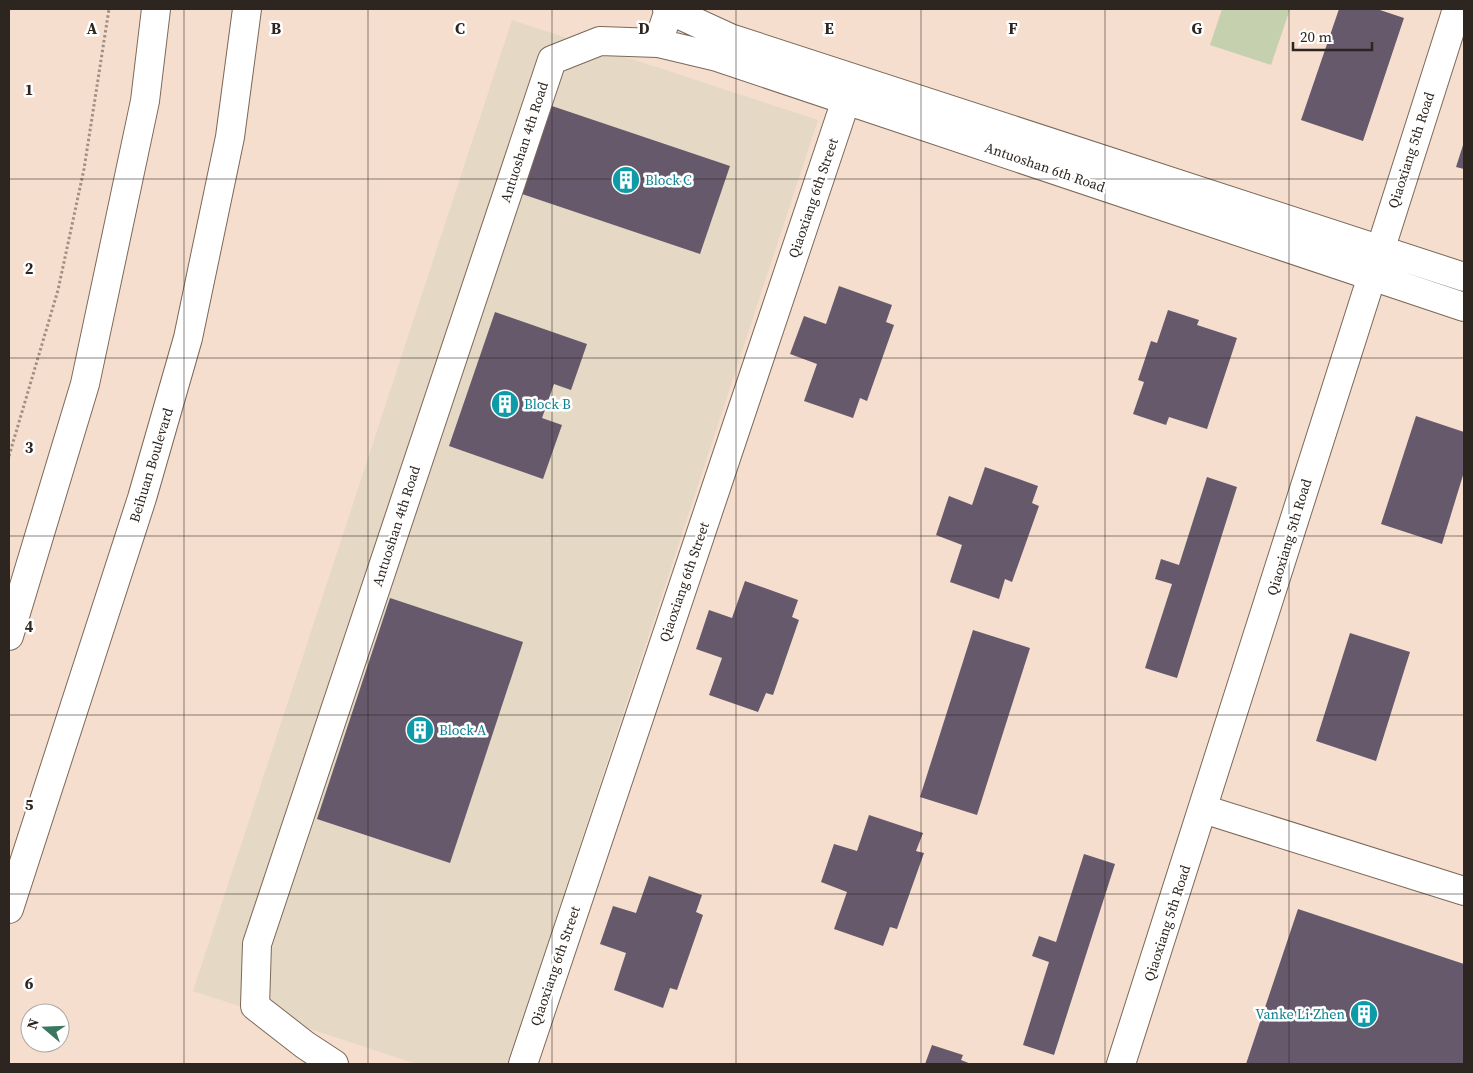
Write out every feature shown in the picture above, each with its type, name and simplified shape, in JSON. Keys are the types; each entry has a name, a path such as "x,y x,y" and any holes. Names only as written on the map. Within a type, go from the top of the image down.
{"main road":[{"path":"9,636 85,384 145,101 156,9"},
{"name":"Beihuan Boulevard","path":"9,909 139,507 188,338 230,137 247,9"},
{"name":"Antuoshan 6th Road","path":"1464,277 730,38 668,9 658,43 717,57 1464,307"},
{"name":"Qiaoxiang 5th Road","path":"1121,1064 1457,9"},
{"name":"Antuoshan 4th Road","path":"334,1064 305,1045 255,1006 257,944 552,60 600,41 658,43"},
{"name":"Qiaoxiang 6th Street","path":"522,1064 846,100"},
{"path":"1203,808 1464,891"}],"path":[{"path":"9,456 58,290 84,169 109,9"}],"shaded area":[{"path":"512,20 818,120 508,1064 417,1064 193,991"}],"green space":[{"path":"1222,9 1290,9 1271,65 1210,45"}],"building":[{"path":"1339,9 1377,9 1404,18 1363,141 1301,120"},
{"name":"Block C","path":"552,106 730,166 700,254 522,194"},
{"path":"1464,142 1464,169 1456,167"},
{"path":"839,286 892,305 886,322 894,325 867,401 860,398 853,418 804,401 817,364 790,354 804,316 826,324"},
{"path":"1168,310 1199,320 1197,325 1237,338 1207,429 1169,417 1166,425 1133,414 1144,382 1138,380 1151,341 1157,343"},
{"name":"Block B","path":"495,312 587,344 571,390 554,384 542,418 562,425 543,479 449,446"},
{"path":"1416,416 1464,432 1464,472 1442,544 1381,524"},
{"path":"985,467 1038,486 1032,503 1039,506 1012,582 1005,579 999,599 950,582 962,545 936,535 949,496 972,505"},
{"path":"1207,477 1237,487 1177,678 1145,668 1172,584 1155,579 1161,559 1179,565"},
{"path":"745,581 798,600 792,617 799,620 773,695 766,693 758,712 709,695 722,658 696,649 709,610 732,618"},
{"name":"Block A","path":"390,598 523,642 450,863 317,819"},
{"path":"973,630 1030,648 977,815 920,797"},
{"path":"1350,633 1410,652 1376,761 1316,741"},
{"path":"869,815 923,833 916,851 924,853 897,929 890,927 883,946 834,929 847,892 821,882 834,844 857,851"},
{"path":"1084,854 1115,864 1054,1055 1023,1045 1049,962 1032,956 1039,936 1056,942"},
{"path":"649,876 702,895 696,912 703,915 677,990 670,988 663,1008 614,990 626,953 600,944 613,906 636,913"},
{"name":"Vanke Li·Zhen","path":"1298,909 1464,964 1464,1064 1246,1064"},
{"path":"932,1045 963,1055 961,1060 971,1064 925,1064"}],"place":[{"name":"Block C","path":"626,180"},
{"name":"Block B","path":"505,404"},
{"name":"Block A","path":"420,730"},
{"name":"Vanke Li·Zhen","path":"1364,1014"}]}
